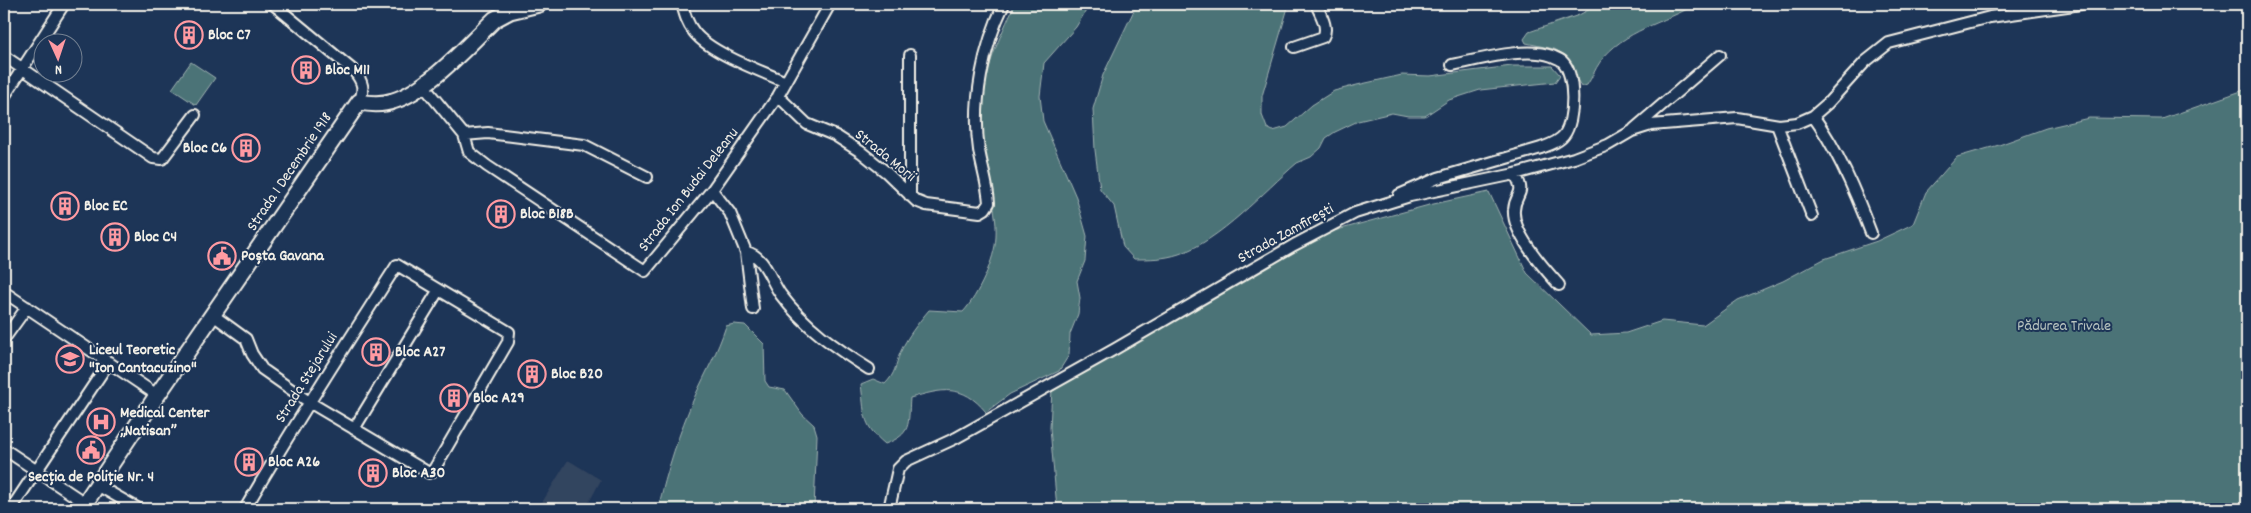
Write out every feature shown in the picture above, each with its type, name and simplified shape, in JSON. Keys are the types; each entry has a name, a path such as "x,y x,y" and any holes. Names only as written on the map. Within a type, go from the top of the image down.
{"main road":[{"path":"358,102 375,104 393,102 423,86 495,19 510,11 539,4"},
{"name":"Strada 1 Decembrie 1918","path":"83,506 358,102"}],"street":[{"path":"4,96 64,4"},
{"path":"273,4 354,70 362,82 363,93 358,102"},
{"path":"682,4 686,20 695,34 708,44 731,58 786,82"},
{"name":"Strada Ion Budai Deleanu","path":"423,86 464,135 468,152 486,166 645,271 712,190 778,96 830,4"},
{"name":"Strada Morii","path":"778,96 808,124 836,136 861,152 886,172 916,201 926,205 980,212 989,203 979,151 977,103 990,41 1004,4"},
{"path":"1294,47 1323,37 1325,34 1325,26 1316,4"},
{"path":"1812,216 1777,125 1797,123 1813,116 1828,103 1864,62 1889,43 1939,28 1990,17 2047,6 2081,4"},
{"path":"1390,202 1405,191 1438,178 1541,148 1557,142 1565,134 1570,118 1573,91 1569,73 1562,61 1550,56 1511,54 1452,65"},
{"path":"1632,131 1720,54"},
{"path":"910,55 910,196"},
{"path":"4,56 153,158 162,159 195,114"},
{"path":"1813,116 1844,170 1871,233"},
{"name":"Strada Zamfirești","path":"889,509 898,469 906,461 964,433 1294,245 1355,213 1390,202 1515,174 1574,158 1608,145 1632,131 1651,125 1737,118 1777,125"},
{"path":"464,135 488,133 584,145 647,177"},
{"path":"1515,174 1520,183 1521,194 1514,208 1514,218 1519,231 1540,265 1559,285"},
{"path":"712,190 730,213 746,252 752,309"},
{"path":"746,252 755,254 761,260 770,278 793,310 837,349 869,369"},
{"name":"Strada Stejarului","path":"245,509 309,402 397,265 438,291"},
{"path":"213,315 246,340 262,370 309,402 424,472 429,473 433,471 508,342 509,332 438,291 354,429"},
{"path":"4,292 157,395"},
{"path":"4,339 27,307"},
{"path":"11,509 109,362"},
{"path":"4,449 38,470 83,506"},
{"path":"97,485 139,509"}],"shaded area":[{"path":"568,460 601,480 587,506 591,509 538,509"}],"green space":[{"path":"1015,4 1090,4 1076,27 1044,63 1040,96 1043,121 1076,197 1087,236 1085,261 1077,281 1080,298 1078,314 1070,334 1069,355 1059,371 1010,394 986,412 969,396 960,392 932,392 910,398 907,427 900,436 885,444 877,437 868,424 864,410 861,384 873,379 885,384 889,380 906,341 929,310 963,312 980,287 993,256 996,225 983,138 983,95 993,54"},
{"path":"1137,4 1289,4 1262,96 1262,115 1267,128 1273,131 1287,127 1312,105 1334,91 1402,75 1430,76 1512,66 1552,66 1560,75 1555,82 1480,90 1449,100 1425,116 1408,116 1392,113 1358,121 1326,138 1321,148 1311,157 1297,163 1226,227 1194,248 1173,256 1134,259 1123,247 1114,206 1100,189 1095,150 1093,109 1103,75"},
{"path":"1599,4 1696,4 1620,42 1600,62 1587,85 1581,87 1565,55 1554,49 1526,43 1524,39 1529,32 1579,15"},
{"path":"191,62 215,78 196,105 172,89"},
{"name":"Pădurea Trivale","path":"2247,89 2247,509 1057,509 1050,428 1052,389 1330,232 1429,205 1489,192 1527,273 1591,335 1626,333 1662,321 1703,325 1738,300 1783,281 1824,259 1877,241 1913,224 1926,192 1957,157 1999,145 2046,128 2089,118 2162,119"},
{"path":"734,324 745,325 764,344 765,381 769,387 785,390 802,414 814,425 817,435 814,509 658,509 665,480 689,410 716,353 726,326"}],"place":[{"name":"Bloc C7","path":"189,35"},
{"name":"Bloc M11","path":"306,70"},
{"name":"Bloc C6","path":"246,148"},
{"name":"Bloc EC","path":"65,206"},
{"name":"Bloc B18B","path":"501,214"},
{"name":"Bloc C4","path":"115,237"},
{"name":"Poșta Gavana","path":"222,256"},
{"name":"Bloc A27","path":"376,352"},
{"name":"Liceul Teoretic \"Ion Cantacuzino\"","path":"70,359"},
{"name":"Bloc B20","path":"532,374"},
{"name":"Bloc A29","path":"454,398"},
{"name":"Medical Center „Natisan”","path":"101,422"},
{"name":"Secția de Poliție Nr. 4","path":"91,450"},
{"name":"Bloc A26","path":"249,462"},
{"name":"Bloc A30","path":"373,473"}]}
